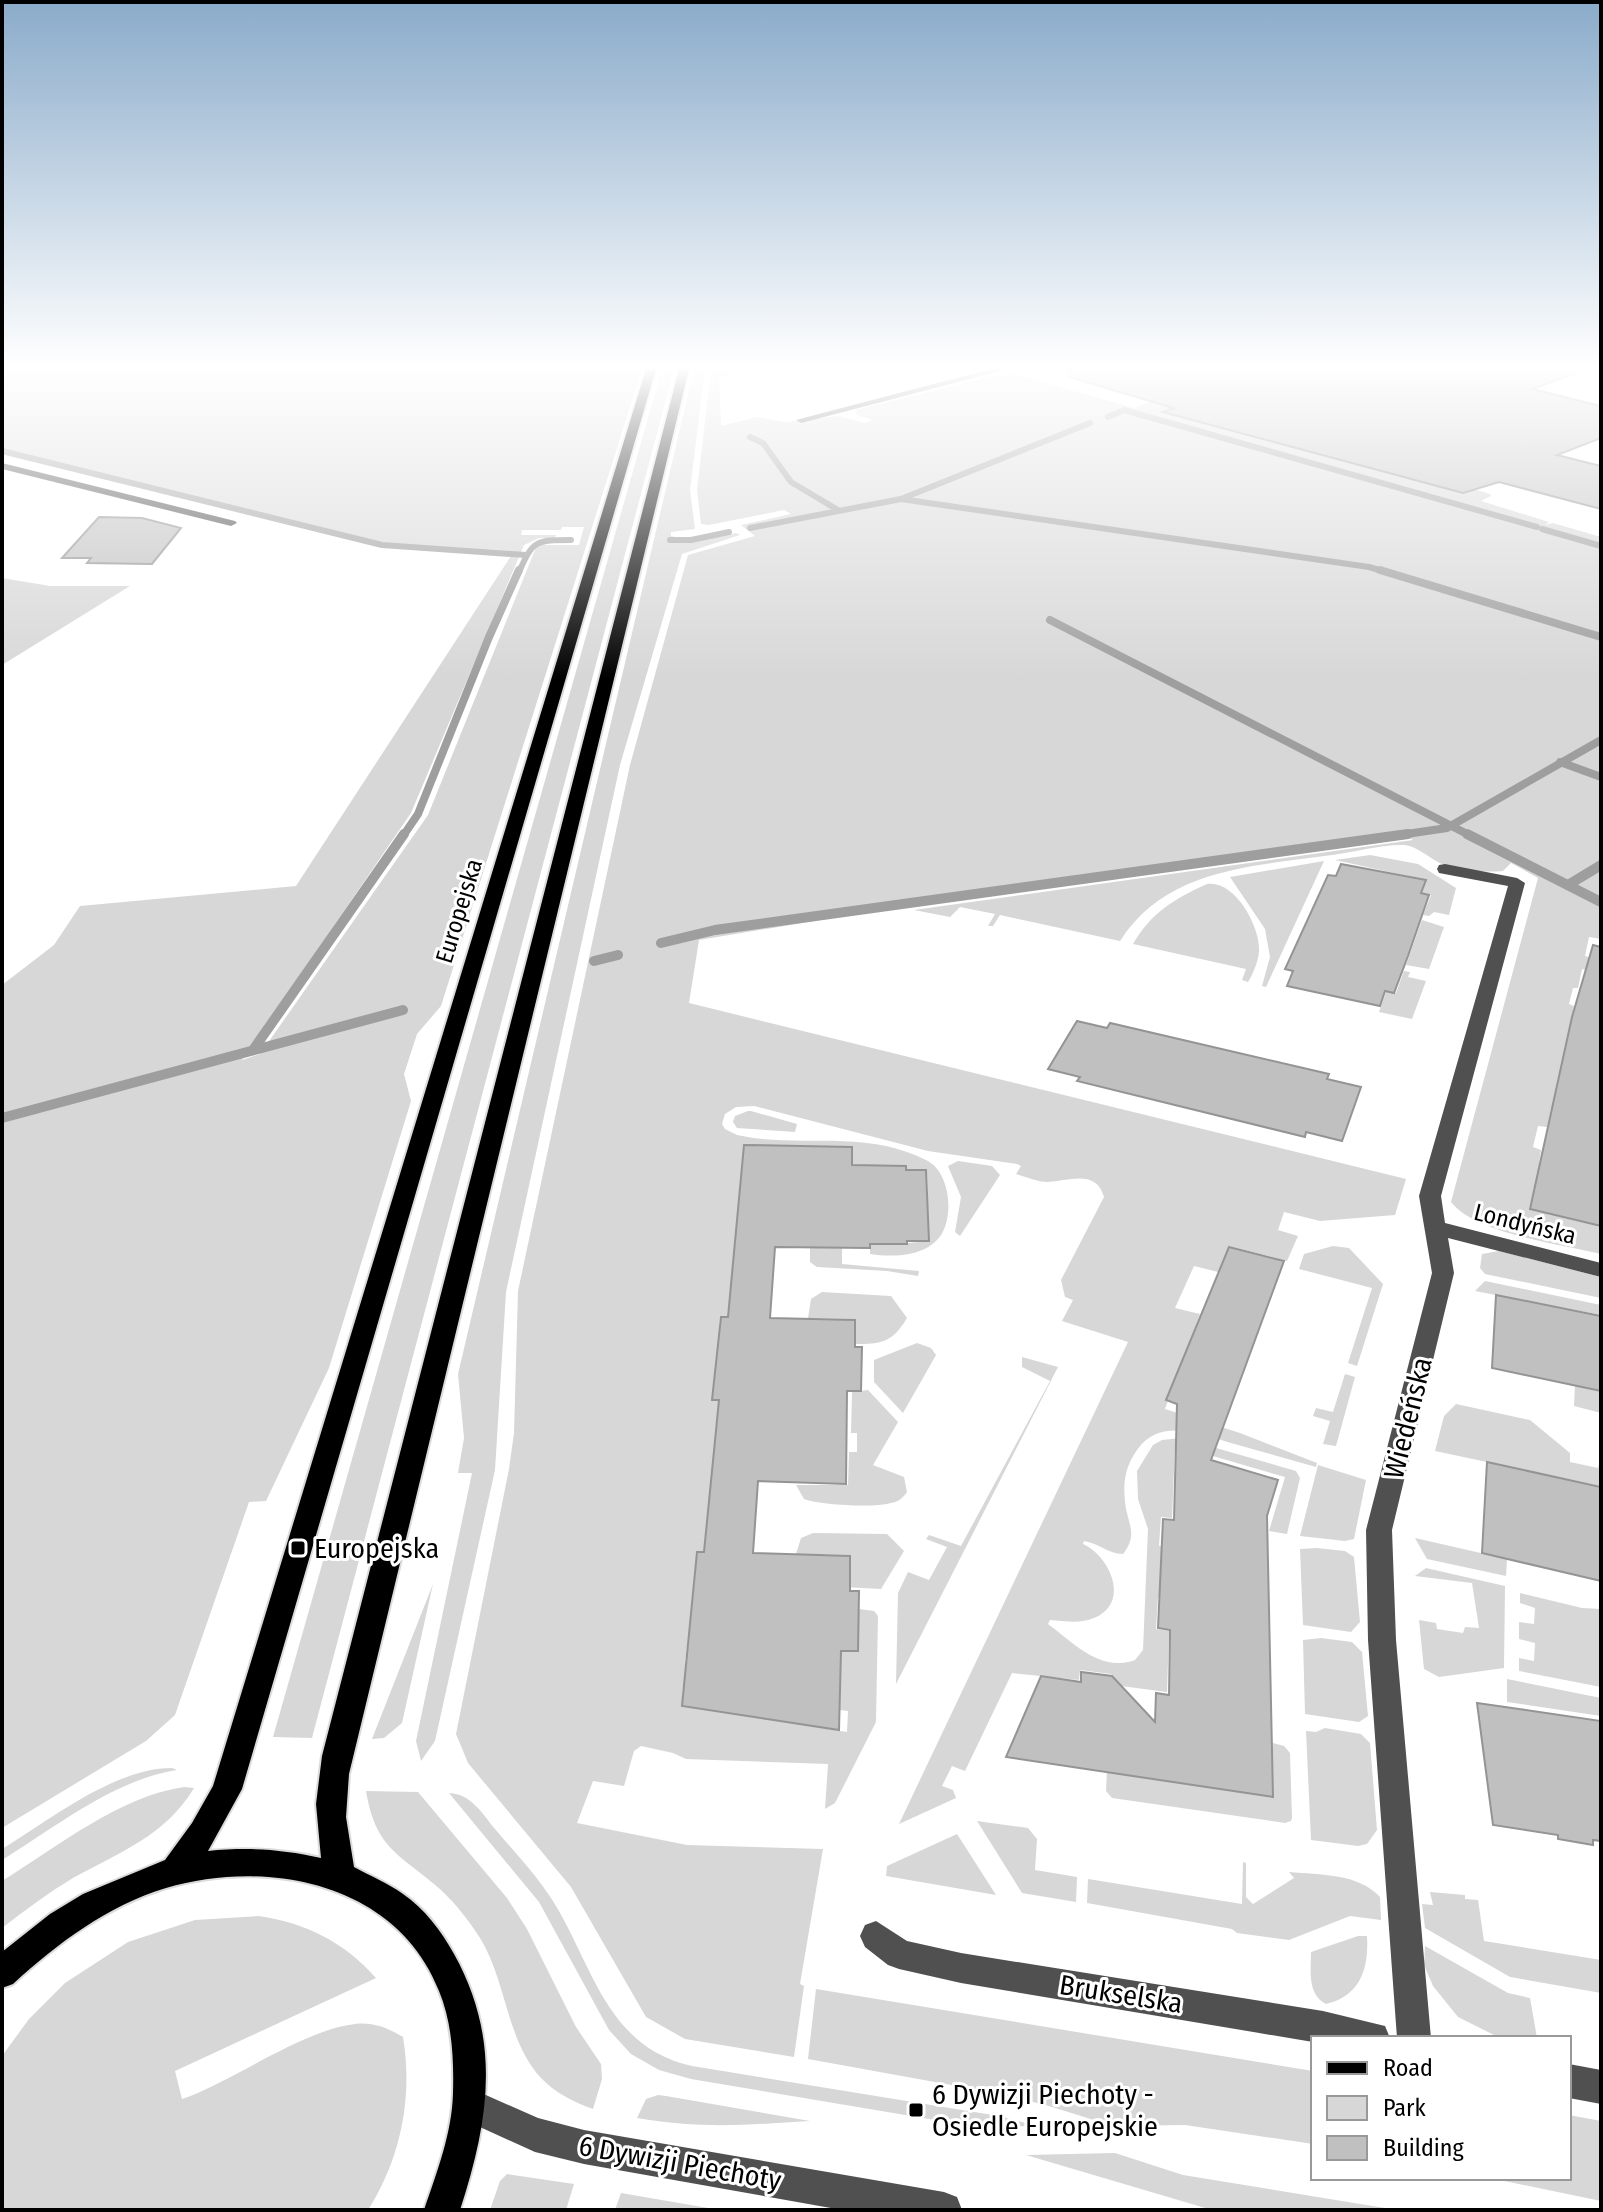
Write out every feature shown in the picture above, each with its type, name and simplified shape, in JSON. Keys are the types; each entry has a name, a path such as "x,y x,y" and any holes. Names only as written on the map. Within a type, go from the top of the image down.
{"main road":[{"name":"Europejska","path":"175,1872 203,1833 227,1789 620,472"},
{"path":"341,1877 330,1833 331,1790 339,1748 658,472"},
{"path":"2,1973 39,1941 88,1908 131,1887 175,1872 228,1863 263,1862 311,1868 341,1877 392,1905 420,1930 443,1961 459,1997 472,2059 470,2105 459,2166 442,2210"}],"street":[{"path":"27,472 231,523"},
{"name":"Wiedeńska","path":"1414,2036 1382,1640 1379,1530 1443,1273 1430,1196 1517,883 1445,869"},
{"name":"Londyńska","path":"1436,1228 1601,1270"},
{"name":"Brukselska","path":"876,1936 899,1954 961,1968 1364,2036"},
{"path":"1571,2081 1601,2087"},
{"name":"6 Dywizji Piechoty","path":"470,2105 535,2135 584,2147 944,2210"}],"green space":[{"path":"80,472 609,472 441,1006 417,1034 404,1074 411,1101 329,1368 266,1501 249,1502 175,1715 146,1741 2,1828 2,985 54,945 80,906 296,886 511,556 378,546","holes":["584,527 579,545 537,545 428,815 260,1054 242,1060 411,813 524,545 539,538 555,538 556,535 521,535 522,530"]},
{"path":"633,472 647,472 312,1738 273,1737"},
{"path":"670,472 692,472 690,490 695,529 671,532 671,536 675,537 669,542 690,543 736,533 740,535 682,554 620,765 506,1292 495,1470 435,1741 421,1761 416,1741 472,1473 458,1473 464,1438 458,1374"},
{"path":"699,472 1387,472 1463,493 1474,489 1490,494 1481,501 1549,522 1545,525 1553,523 1601,537 1601,939 1589,937 1585,956 1589,957 1587,970 1582,969 1578,988 1573,988 1569,1004 1574,1006 1572,1016 1580,1018 1569,1031 1565,1049 1572,1051 1568,1075 1559,1073 1555,1093 1560,1111 1551,1109 1547,1127 1538,1126 1533,1147 1541,1150 1539,1163 1544,1165 1536,1181 1529,1209 1601,1226 1601,1254 1499,1230 1463,1213 1451,1202 1538,878 1511,863 1503,871 1464,869 1442,864 1410,846 1396,845 1243,868 1187,885 1162,898 1139,917 1120,941 1000,915 993,926 988,926 995,914 960,907 950,917 914,910 1413,840 1408,837 857,914 699,940 689,1003 1406,1179 1395,1215 1320,1221 1284,1212 1278,1230 1298,1236 1287,1261 1229,1246 1218,1272 1194,1266 1175,1308 1200,1314 1165,1409 1240,1433 1317,1463 1316,1467 1184,1431 1158,1433 1137,1450 1127,1469 1125,1481 1125,1502 1131,1528 1128,1547 1123,1554 1089,1542 1084,1541 1083,1544 1093,1550 1108,1569 1114,1591 1112,1602 1105,1611 1089,1620 1050,1620 1048,1624 1088,1654 1110,1662 1135,1660 1143,1650 1148,1529 1138,1499 1137,1471 1153,1445 1162,1440 1181,1438 1296,1471 1300,1478 1287,1534 1269,1531 1285,1477 1175,1445 1172,1518 1161,1517 1159,1546 1171,1548 1169,1598 1158,1597 1156,1629 1169,1631 1167,1692 1121,1686 1111,1674 1080,1670 1079,1680 1012,1673 965,1771 952,1766 942,1786 953,1790 956,1798 899,1824 1128,1342 1062,1321 1073,1300 1065,1297 1061,1280 1104,1197 1100,1188 1088,1180 1040,1181 1016,1174 1021,1166 1017,1164 928,1151 754,1106 736,1107 725,1114 722,1124 737,1135 761,1139 855,1142 902,1150 935,1166 946,1186 948,1199 942,1234 928,1247 904,1255 870,1254 870,1240 887,1241 888,1245 929,1241 927,1170 907,1170 906,1166 853,1168 852,1147 744,1145 728,1316 720,1317 719,1330 726,1330 712,1400 719,1401 715,1433 726,1434 711,1480 704,1551 697,1552 695,1569 702,1570 690,1624 697,1625 694,1646 687,1647 685,1663 693,1664 690,1686 683,1686 682,1705 701,1705 701,1709 847,1732 848,1711 840,1710 841,1652 859,1652 859,1609 874,1611 878,1616 876,1722 835,1803 825,1809 828,1764 686,1759 641,1746 634,1751 624,1786 593,1781 577,1823 687,1845 823,1849 800,1984 804,1986 794,2057 685,2039 646,2017 571,1887 468,1763 456,1734 509,1469 514,1433 518,1291 630,765 688,555 755,536 741,525 791,514 784,510 701,524 697,490"},
{"path":"2,578 50,586 130,586 2,665"},
{"path":"1370,855 1418,864 1456,888 1449,915 1434,912 1429,916 1423,915 1431,895 1422,893 1426,880 1335,860"},
{"path":"1324,861 1266,987 1262,986 1270,957 1265,929 1230,877"},
{"path":"1207,884 1217,885 1235,896 1254,926 1259,951 1248,982 1242,980 1246,969 1133,944 1164,908"},
{"path":"1422,920 1444,927 1429,969 1406,965"},
{"path":"1404,971 1410,972 1408,977 1426,981 1412,1019 1379,1012 1386,992 1396,993"},
{"path":"748,1111 797,1124 795,1132 737,1128 733,1122 735,1116"},
{"path":"958,1161 992,1166 1000,1175 960,1236 955,1232 961,1197 948,1166"},
{"path":"1333,1246 1349,1248 1383,1284 1357,1366 1348,1363 1372,1288 1299,1269 1304,1254"},
{"path":"810,1248 842,1248 842,1264 919,1271 918,1276 817,1267 810,1262"},
{"path":"1499,1251 1601,1277 1601,1298 1485,1274 1480,1268 1482,1254"},
{"path":"1485,1281 1601,1305 1601,1315 1475,1291"},
{"path":"822,1292 891,1296 907,1318 890,1338 868,1344 849,1344 849,1333 856,1333 855,1319 808,1318 811,1299"},
{"path":"917,1343 931,1348 936,1355 903,1413 874,1382 874,1360"},
{"path":"1022,1357 1058,1367 896,1684 898,1593 908,1572 929,1580 947,1547 926,1539 929,1535 961,1546 1050,1381 1022,1367"},
{"path":"1345,1374 1355,1377 1336,1446 1323,1444 1330,1421 1313,1416 1316,1408 1333,1412"},
{"path":"1575,1386 1601,1392 1601,1413 1574,1406"},
{"path":"868,1390 898,1422 873,1465 904,1477 907,1492 896,1502 883,1505 834,1504 804,1499 796,1485 848,1485 849,1452 857,1452 857,1433 851,1433 852,1392"},
{"path":"1456,1404 1530,1420 1570,1453 1570,1462 1598,1468 1601,1458 1601,1486 1435,1451 1444,1416"},
{"path":"1318,1465 1366,1480 1354,1539 1345,1541 1300,1536"},
{"path":"813,1533 887,1534 904,1551 881,1589 843,1587 850,1573 850,1555 796,1554 801,1538"},
{"path":"1415,1538 1507,1559 1506,1576 1427,1559"},
{"path":"1300,1549 1345,1551 1354,1557 1360,1622 1351,1632 1303,1625"},
{"path":"1426,1568 1505,1586 1504,1668 1439,1677 1424,1669 1419,1620 1436,1623 1437,1629 1463,1633 1465,1627 1479,1628 1472,1583 1415,1576"},
{"path":"433,1584 402,1723 384,1738 372,1739"},
{"path":"1520,1593 1582,1608 1601,1609 1601,1687 1519,1671 1519,1658 1534,1661 1535,1643 1519,1639 1519,1622 1534,1624 1535,1608 1520,1603"},
{"path":"1321,1638 1352,1642 1362,1652 1368,1716 1359,1722 1305,1714 1303,1640"},
{"path":"1507,1679 1601,1698 1601,1716 1507,1702"},
{"path":"1325,1728 1361,1734 1370,1743 1377,1830 1367,1844 1358,1846 1311,1840 1306,1731 1316,1732"},
{"path":"1273,1743 1284,1746 1290,1753 1292,1818 1285,1823 1112,1798 1106,1791 1107,1769 1136,1777 1273,1797"},
{"path":"150,1770 177,1770 153,1775 108,1794 2,1860 2,1849 105,1786"},
{"path":"194,1788 182,1805 155,1831 64,1884 2,1928 2,1881 113,1812 160,1792"},
{"path":"366,1791 418,1792 507,1898 527,1929 576,2027 601,2064 602,2079 593,2109 552,2088 529,2063 513,2029 496,1973 480,1938 447,1895 392,1850 376,1827"},
{"path":"449,1793 464,1797 475,1805 529,1868 559,1911 609,2006 642,2043 665,2057 692,2066 999,2116 1041,2127 959,2124 691,2079 659,2070 631,2054 609,2030 539,1902"},
{"path":"977,1821 1028,1828 1037,1839 1035,1870 1077,1877 1076,1902 1022,1893"},
{"path":"957,1834 996,1895 886,1876 887,1866"},
{"path":"1243,1862 1246,1863 1246,1897 1253,1904 1294,1878 1289,1872 1326,1875 1350,1879 1371,1889 1380,1897 1381,1920 1350,1916 1289,1940 1237,1933 1232,1929 1087,1903 1088,1879 1242,1904"},
{"path":"1430,1892 1465,1895 1465,1899 1478,1900 1484,1941 1601,1960 1601,1993 1510,1977 1425,1928 1422,1904 1433,1905"},
{"path":"259,1916 293,1924 323,1936 351,1954 376,1978 175,2071 182,2099 334,2028 368,2024 386,2028 403,2037 406,2082 402,2126 389,2169 368,2210 2,2210 2,2056 29,2019 65,1983 128,1942 195,1920"},
{"path":"1358,1936 1367,1936 1366,1959 1360,1979 1347,1995 1326,2004 1313,1988 1311,1952"},
{"path":"1425,1946 1508,1993 1530,1998 1537,2036 1496,2036 1458,2017 1433,1986 1424,1965"},
{"path":"816,1989 1311,2071 1311,2144 1185,2125 1113,2126 1001,2094 808,2059"},
{"path":"658,2095 810,2121 703,2125 637,2118 646,2099"},
{"path":"1571,2115 1601,2121 1601,2201 1500,2180 1571,2180"},
{"path":"1115,2153 1183,2175 1397,2210 1212,2210 1026,2155"},
{"path":"507,2174 574,2184 566,2210 490,2210 500,2181"},
{"path":"621,2193 720,2210 615,2210"}],"building":[{"path":"1386,472 1601,472 1601,509 1499,482 1463,493"},
{"path":"99,517 142,518 181,528 152,564 87,563 91,558 62,558"},
{"path":"1341,864 1426,880 1421,893 1429,895 1408,956 1394,993 1385,991 1380,1006 1287,986 1293,971 1285,969 1328,875 1336,876"},
{"path":"1593,945 1601,947 1601,1226 1530,1209 1572,1017"},
{"path":"1077,1021 1107,1028 1110,1023 1329,1074 1327,1079 1361,1087 1342,1141 1306,1132 1305,1137 1077,1081 1080,1077 1048,1069"},
{"path":"744,1145 852,1147 852,1165 906,1166 906,1170 926,1170 929,1241 870,1244 870,1248 775,1247 770,1318 855,1320 855,1347 862,1347 861,1391 847,1391 846,1484 758,1481 753,1553 850,1556 850,1591 859,1591 858,1651 841,1651 839,1730 682,1706 697,1552 704,1552 719,1400 712,1400 721,1317 728,1317"},
{"path":"1229,1247 1284,1261 1211,1460 1278,1480 1267,1516 1273,1797 1006,1757 1041,1676 1081,1682 1081,1672 1112,1676 1155,1722 1156,1693 1169,1695 1170,1630 1158,1628 1163,1519 1174,1520 1177,1404 1166,1400"},
{"path":"1496,1295 1601,1316 1601,1391 1492,1368"},
{"path":"1487,1462 1601,1487 1601,1581 1482,1553"},
{"path":"1477,1703 1601,1721 1601,1841 1593,1840 1593,1845 1558,1839 1558,1835 1493,1825"}],"waterway":[{"path":"88,472 382,545 526,555"},
{"path":"784,472 791,482 838,510"},
{"path":"901,499 968,472"},
{"path":"1344,472 1537,527"},
{"path":"750,528 901,499"},
{"path":"901,499 1369,567 1386,572"},
{"path":"1542,529 1601,546"},
{"path":"670,540 691,540 729,532"},
{"path":"519,572 537,544 550,540 571,540"},
{"path":"403,836 418,814 519,570"},
{"path":"1380,570 1601,637"},
{"path":"1050,620 1451,826"},
{"path":"1562,763 1601,740"},
{"path":"1451,826 1562,763"},
{"path":"1562,763 1601,777"},
{"path":"1393,836 1451,826"},
{"path":"1451,826 1471,836"},
{"path":"253,1050 404,834"},
{"path":"661,943 715,930 1408,834"},
{"path":"1467,834 1601,902"},
{"path":"1568,885 1601,865"},
{"path":"594,961 618,955"},
{"path":"2,1118 403,1010"}],"place":[{"name":"Europejska","path":"298,1548"},
{"name":"6 Dywizji Piechoty - Osiedle Europejskie","path":"916,2110"}]}
